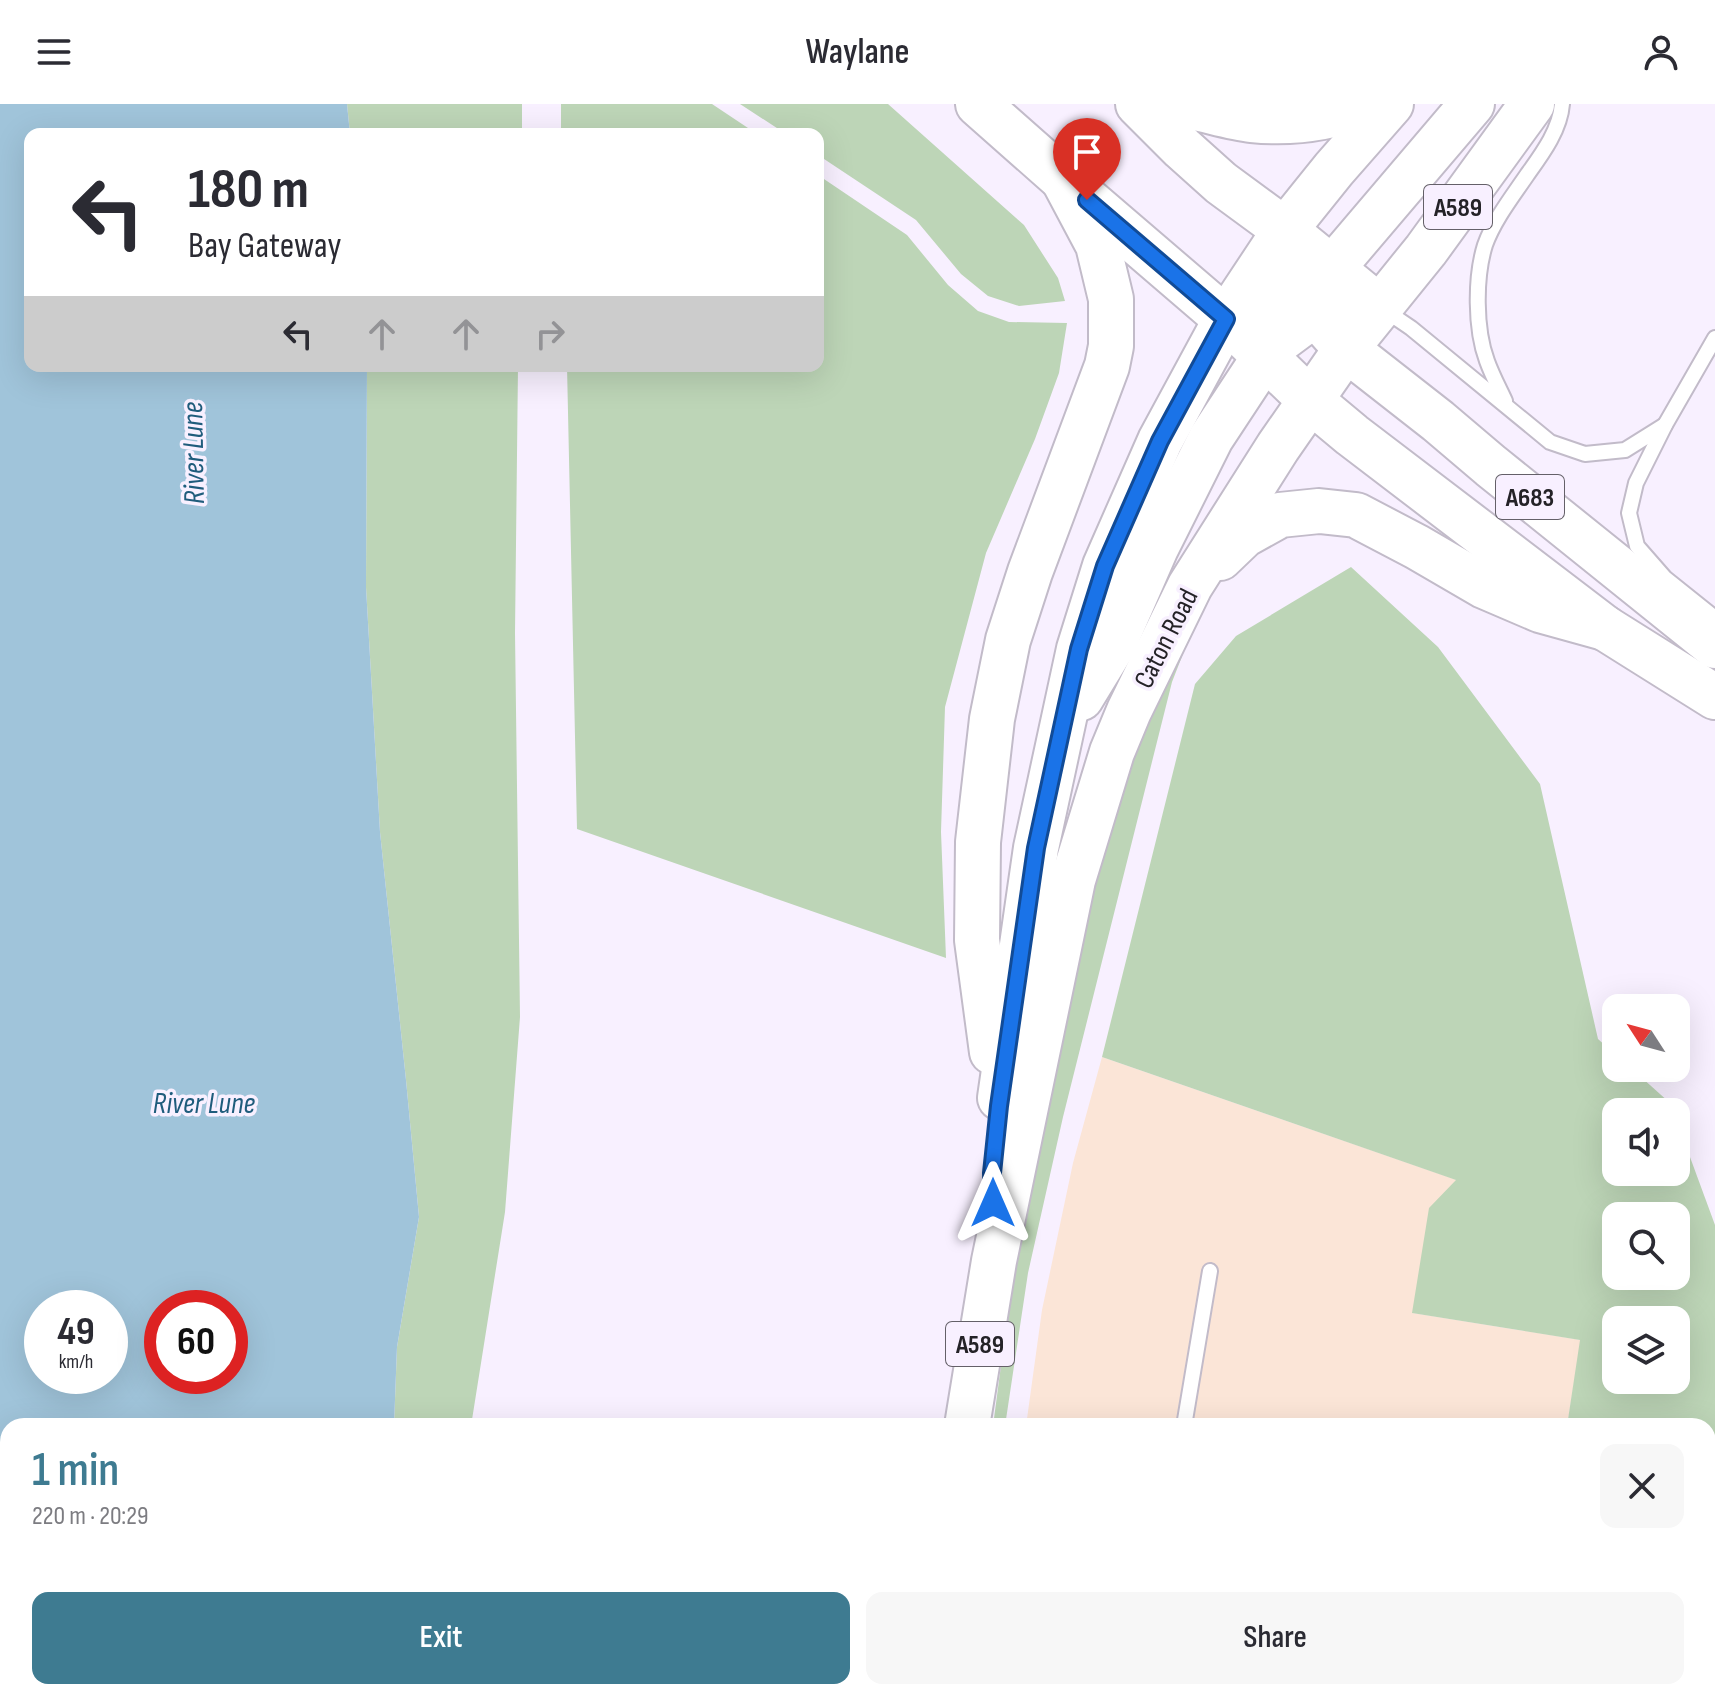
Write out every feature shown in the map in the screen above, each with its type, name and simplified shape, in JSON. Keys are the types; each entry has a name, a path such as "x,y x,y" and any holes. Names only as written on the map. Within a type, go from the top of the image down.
{"main road":[{"name":"A683","path":"978,104 1226,319 1310,400 1379,457 1605,628 1715,697"},
{"path":"1138,104 1221,183 1285,230 1316,293"},
{"path":"1188,106 1251,120 1302,121 1347,112 1368,104"},
{"name":"Caton Road","path":"994,1261 992,1173 1036,848 1079,649 1105,566 1160,441 1226,319 1285,230 1391,104"},
{"path":"1059,734 1114,644 1156,548 1211,438 1265,356 1472,104"},
{"name":"Caton Road","path":"968,1418 994,1261 1073,880 1112,752 1129,711 1190,586 1310,400 1379,306 1426,250 1532,104"},
{"path":"999,1106 977,940 978,842 992,719 1008,640 1030,572 1107,366 1111,346 1111,299 1098,245 1064,180"},
{"name":"A683","path":"1316,293 1346,349 1715,646"},
{"path":"1226,319 1262,313 1316,293 1379,306"},
{"path":"1190,586 1244,535 1280,515 1319,511 1356,515 1484,586 1540,610 1605,628"}],"lane":[{"path":"1508,406 1486,359 1480,329 1478,292 1481,266 1486,244 1506,205 1544,152 1561,117 1562,104"},
{"path":"1379,306 1411,328 1550,442 1585,454 1625,450 1665,425"},
{"path":"1715,338 1636,483 1629,513 1637,546 1665,578 1715,618"},
{"path":"1185,1418 1210,1271"}],"shaded area":[{"path":"1102,1057 1457,1180 1413,1313 1581,1340 1568,1418 1027,1418 1042,1310 1073,1163"}],"green space":[{"path":"347,104 522,104 522,128 349,128"},
{"path":"561,104 712,104 748,128 561,128"},
{"path":"740,104 888,104 1024,225 1058,278 1065,301 1019,306 988,296 961,274 916,220 824,159 824,128 777,128"},
{"path":"824,179 907,235 948,285 978,311 1009,322 1067,323 1059,373 1035,439 986,553 945,707 941,832 946,958 577,829 567,372 824,372"},
{"path":"367,372 518,372 515,633 520,1017 505,1212 472,1418 394,1418 397,1347 419,1217 380,832 366,587"},
{"path":"1351,567 1438,647 1540,784 1598,1039 1602,1043 1602,1082 1647,1082 1664,1098 1602,1098 1602,1186 1690,1186 1690,1157 1715,1225 1715,1418 1568,1418 1580,1340 1412,1313 1429,1208 1456,1180 1102,1057 1195,684 1236,636"},
{"path":"1208,590 1172,682 1063,1117 1028,1273 1006,1418 994,1418 1020,1222 1049,1043 1122,775"}],"water":[{"name":"River Lune","path":"0,104 347,104 349,128 24,128 24,372 367,372 366,587 380,832 419,1217 397,1347 394,1418 0,1418"}],"route":[{"path":"993,1203 992,1173 999,1106 1036,848 1079,649 1105,566 1160,441 1226,319 1087,200"}]}
